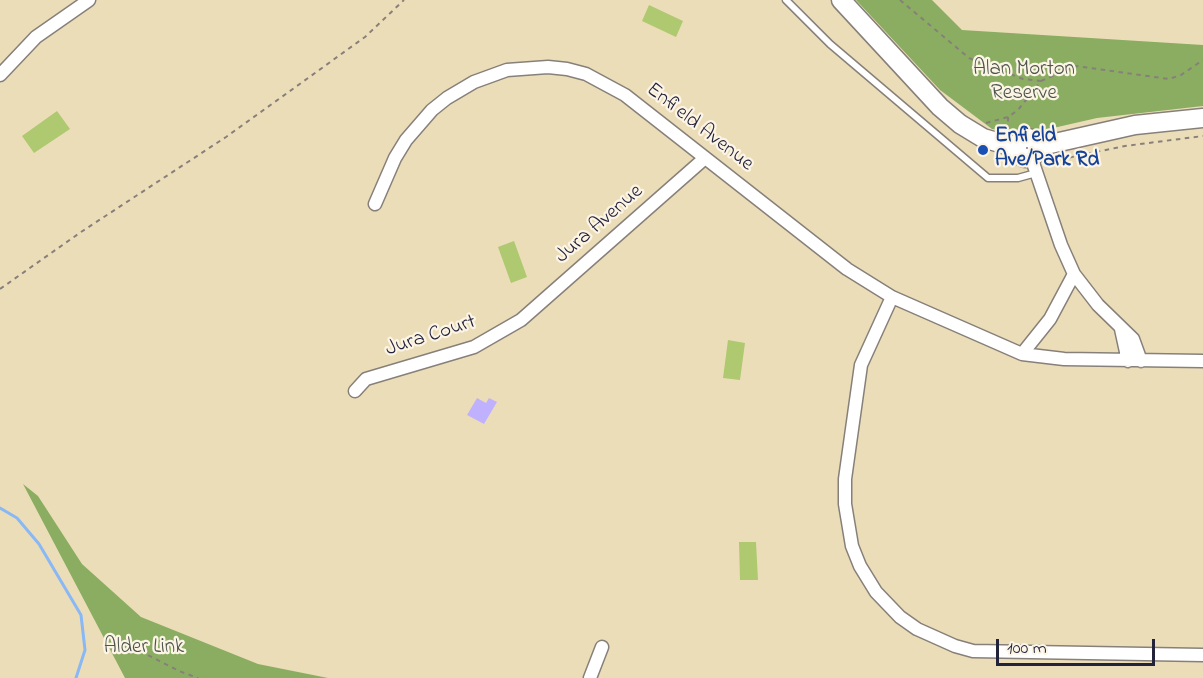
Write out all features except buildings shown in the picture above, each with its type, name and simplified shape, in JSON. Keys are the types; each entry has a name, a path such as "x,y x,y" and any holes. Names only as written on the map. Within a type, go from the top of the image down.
{"street":[{"path":"0,75 36,37 89,0"},
{"path":"841,0 953,118 983,138 1030,156 1135,125 1203,118"},
{"name":"Enfield Avenue","path":"375,204 394,158 406,140 432,110 461,88 507,70 548,67 586,74 625,95 847,269 891,297 1022,354 1064,359 1203,361"},
{"path":"1030,156 1061,245 1074,274 1098,305 1119,325 1134,361"},
{"name":"Jura Avenue","path":"521,320 705,158"},
{"path":"1022,354 1050,318 1074,274"},
{"path":"891,297 861,365 845,479 845,504 852,546 860,566 876,592 900,617 917,629 955,646 973,651 1203,655"},
{"name":"Jura Court","path":"355,392 366,379 474,347 521,320"},
{"path":"590,678 602,647"}],"lane":[{"path":"786,0 830,44 988,178 1018,178 1030,156"}],"path":[{"path":"0,289 81,232 226,138 365,37 404,0"},
{"path":"900,0 969,58 1023,79 1041,81"},
{"path":"985,123 1001,119 1018,110 1041,81 1076,66 1169,79 1181,75 1203,60"},
{"path":"140,651 198,678"}],"green space":[{"name":"Alan Morton Reserve","path":"856,0 932,0 962,30 1203,45 1203,106 1097,118 1027,134 992,129 940,90"},
{"path":"649,5 683,21 676,37 642,21"},
{"path":"57,111 70,129 34,153 22,136"},
{"path":"514,241 527,277 511,283 498,247"},
{"path":"728,340 745,343 740,380 723,378"},
{"name":"Alder Link","path":"23,484 38,496 82,564 141,617 258,664 328,678 125,678"},
{"path":"739,542 756,542 758,580 740,580"}],"waterway":[{"path":"0,508 17,518 39,544 81,615 85,650 76,678"}],"place":[{"name":"Enfield Ave/Park Rd","path":"983,150"}]}
